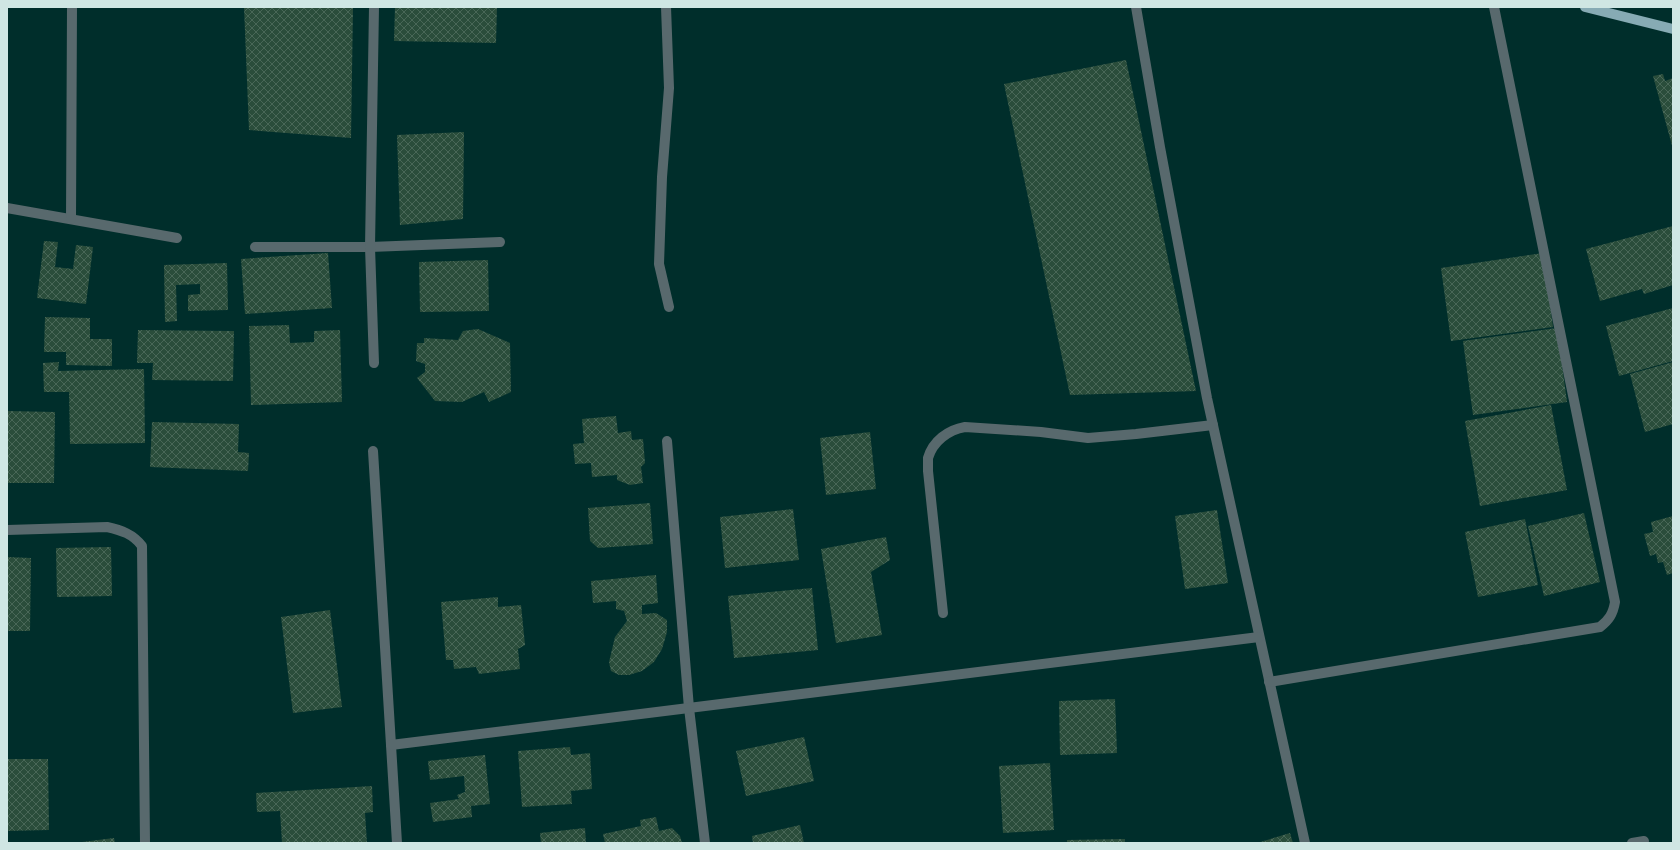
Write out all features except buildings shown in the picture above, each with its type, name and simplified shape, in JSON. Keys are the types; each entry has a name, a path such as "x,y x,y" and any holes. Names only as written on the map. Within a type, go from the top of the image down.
{"main road":[{"path":"1585,7 1673,29"}],"street":[{"path":"71,219 72,7"},
{"path":"374,7 370,246 374,363"},
{"path":"666,7 669,88 662,177 659,264 669,307"},
{"path":"1136,7 1160,147 1213,425 1305,843"},
{"path":"1269,682 1600,627 1613,613 1615,602 1614,594 1494,7"},
{"path":"7,208 177,238"},
{"path":"255,247 370,246 500,242"},
{"path":"943,613 928,471 928,458 937,442 945,435 956,429 965,427 1041,432 1088,438 1213,425"},
{"path":"667,441 690,708 705,843"},
{"path":"373,451 397,843"},
{"path":"7,530 107,527 118,529 129,534 142,546 145,843"},
{"path":"391,745 1259,637"},
{"path":"1632,843 1644,841"}]}
